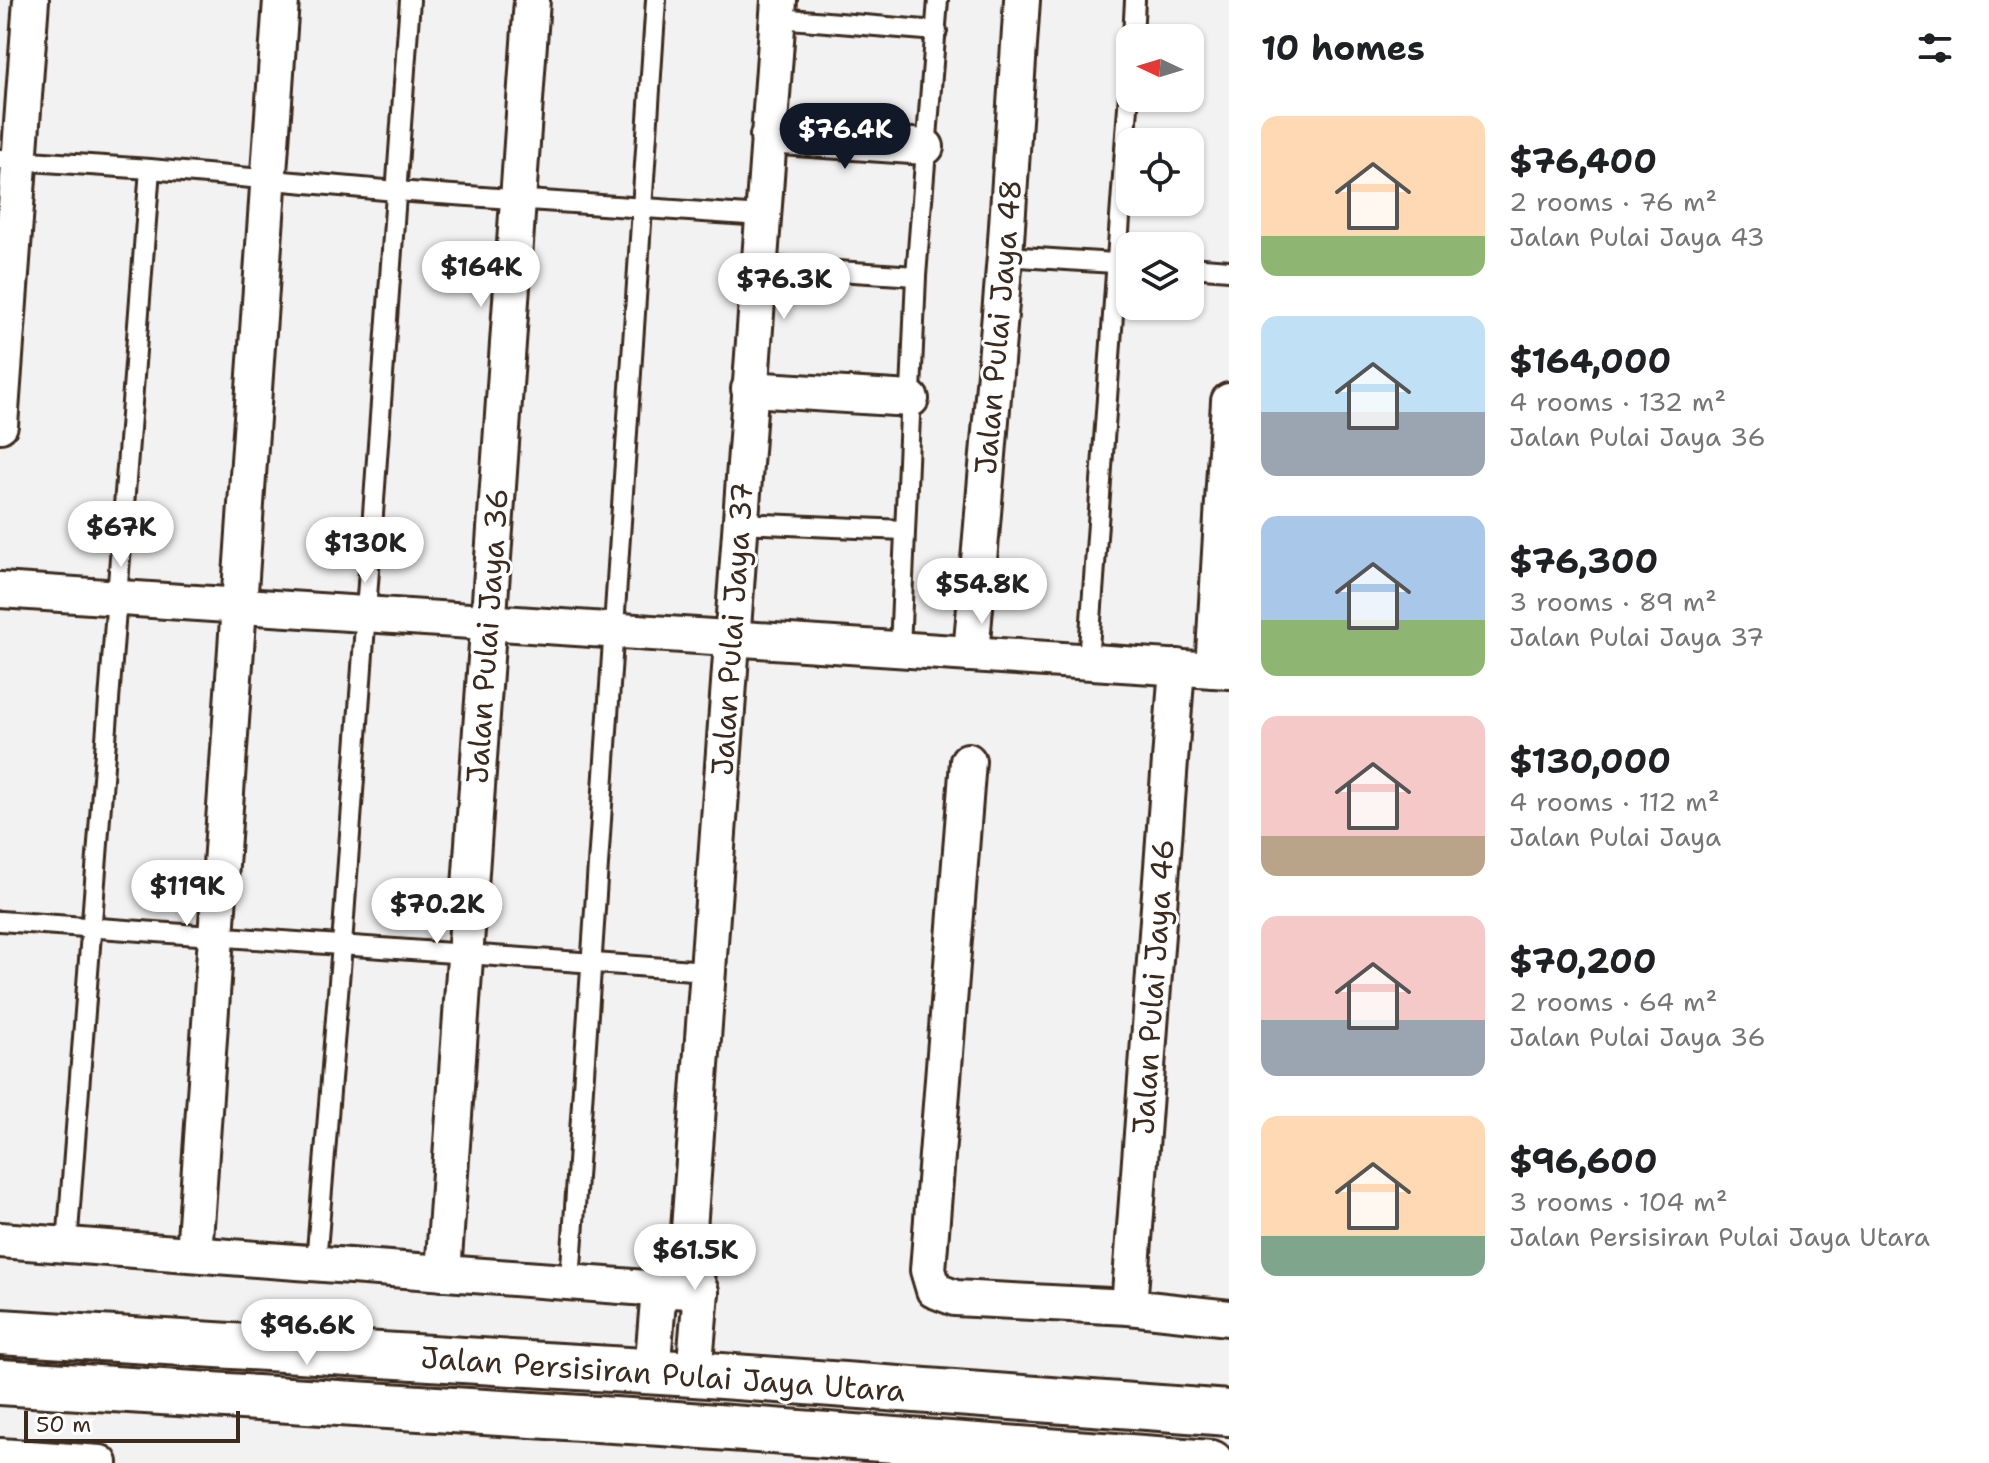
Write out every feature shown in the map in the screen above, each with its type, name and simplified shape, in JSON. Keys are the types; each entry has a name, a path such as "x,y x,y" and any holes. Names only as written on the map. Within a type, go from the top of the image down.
{"street":[{"path":"0,425 10,159 31,0"},
{"path":"194,1254 281,0"},
{"name":"Jalan Pulai Jaya 36","path":"443,1273 532,0"},
{"name":"Jalan Pulai Jaya 48","path":"971,654 1005,256 1022,0"},
{"name":"Jalan Pulai Jaya 37","path":"687,1257 778,9"},
{"path":"768,136 926,147"},
{"path":"749,389 911,399"},
{"path":"0,590 1221,670 1229,401"},
{"name":"Jalan Pulai Jaya 46","path":"1129,1307 1177,667"},
{"path":"968,761 928,1270 934,1290 955,1298 1129,1307 1229,1318"},
{"path":"0,1240 701,1292"},
{"path":"610,1420 650,1405 674,1379 701,1292 687,1257 659,1289"},
{"path":"659,1289 674,1379 728,1428"},
{"name":"Jalan Persisiran Pulai Jaya Utara","path":"0,1332 674,1379 1229,1413"},
{"name":"Jalan Persisiran Pulai Jaya Utara","path":"0,1382 610,1420 1211,1463"},
{"path":"0,1456 100,1463"}],"lane":[{"path":"316,1263 410,0"},
{"path":"570,1282 656,0"},
{"path":"900,649 916,276 938,0"},
{"path":"1134,24 1135,0"},
{"path":"778,9 937,31"},
{"path":"1125,232 1129,112"},
{"path":"10,159 396,191 762,216"},
{"path":"67,1245 150,169"},
{"path":"1005,256 1116,263"},
{"path":"759,266 916,276"},
{"path":"1204,268 1229,270"},
{"path":"1088,662 1119,320"},
{"path":"739,523 904,530"},
{"path":"0,921 707,971"}]}
